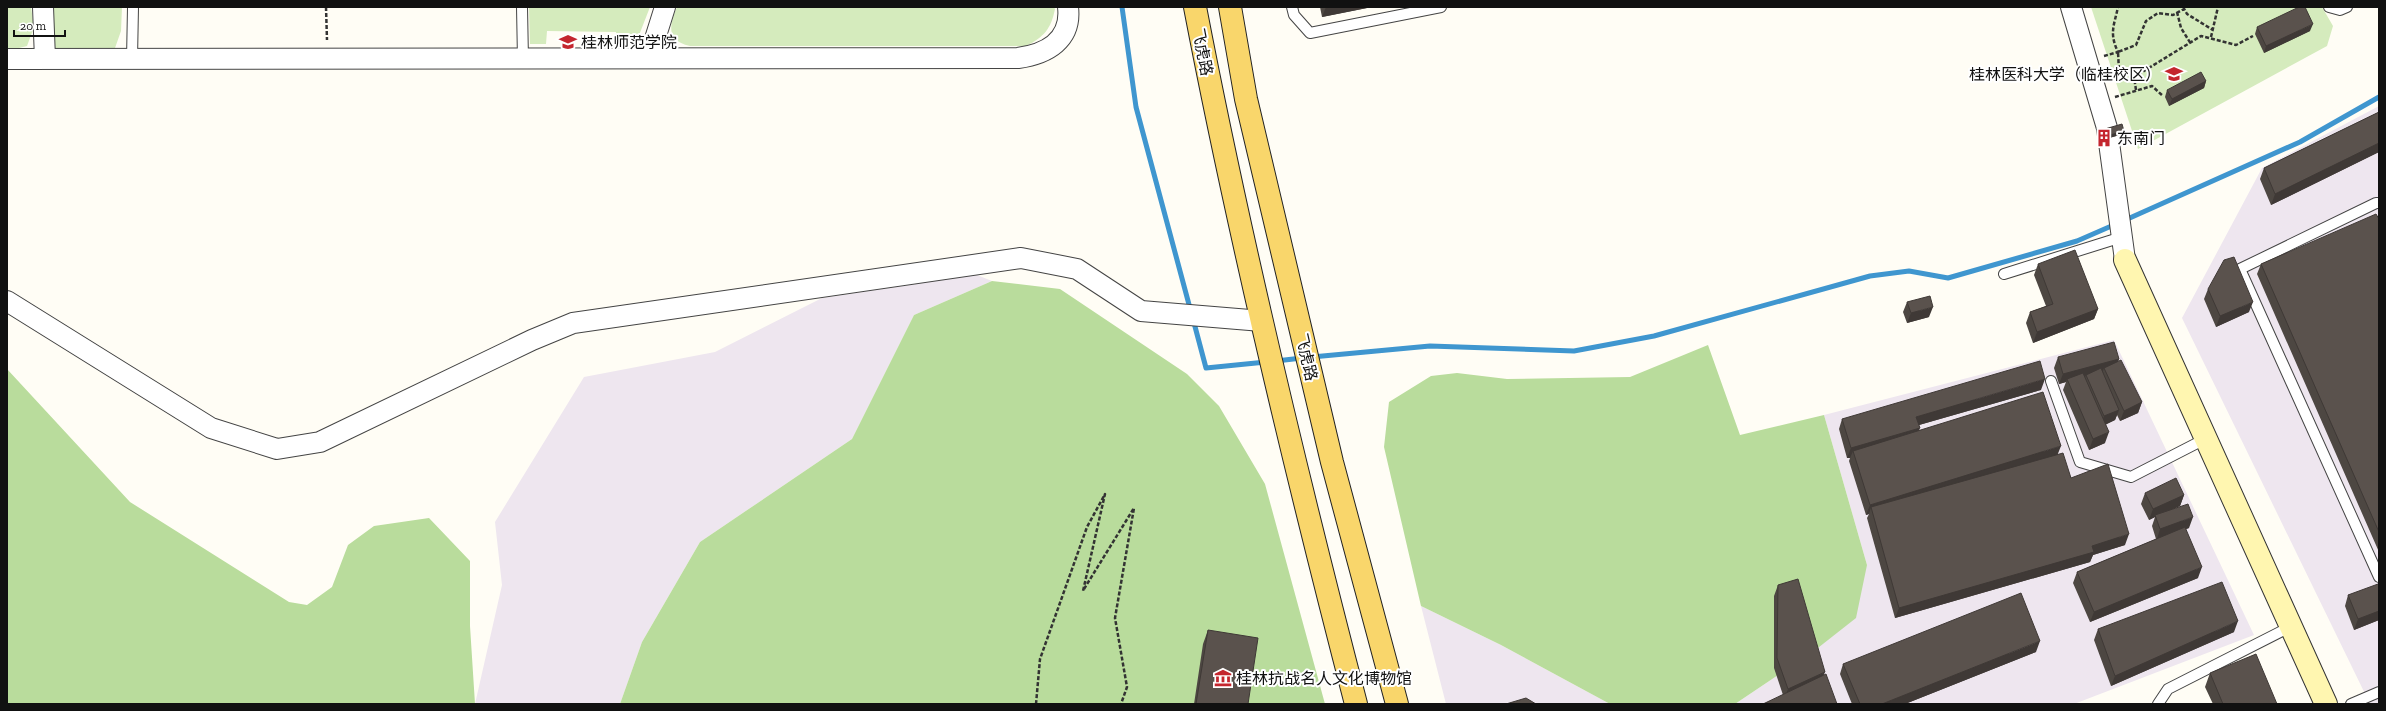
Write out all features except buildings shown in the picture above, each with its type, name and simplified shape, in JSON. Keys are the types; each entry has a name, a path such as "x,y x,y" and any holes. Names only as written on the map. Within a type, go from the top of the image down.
{"main road":[{"name":"飞虎路","path":"1195,7 1213,103 1295,467 1356,704"},
{"name":"飞虎路","path":"1230,7 1246,99 1332,462 1397,704"}],"street":[{"path":"43,7 45,59"},
{"path":"649,58 664,7"},
{"path":"7,59 523,60 649,58 1018,58 1044,53 1053,46 1066,26 1068,7"},
{"path":"2071,7 2107,128 2125,260 2326,704"},
{"path":"7,301 211,428 277,449 320,442 532,340 573,323 1021,258 1077,268 1141,311 1262,321"}],"lane":[{"path":"132,59 133,7"},
{"path":"522,7 523,60"},
{"path":"1292,7 1294,15 1310,33 1441,7"},
{"path":"2330,7 2340,10 2347,7"},
{"path":"2379,203 2376,202 2240,269 2379,578"},
{"path":"2004,274 2120,227"},
{"path":"2050,381 2080,462 2131,476 2205,439"},
{"path":"2158,704 2168,689 2290,626"},
{"path":"2351,704 2379,692"}],"path":[{"path":"326,7 327,59"},
{"path":"2118,7 2112,22 2113,41 2118,52 2119,71 2134,77"},
{"path":"2211,37 2218,7"},
{"path":"2088,62 2136,46 2146,21 2158,13 2173,15 2184,8 2187,14 2213,30"},
{"path":"2177,12 2181,28 2191,44"},
{"path":"2134,77 2148,67 2191,44 2201,36 2211,37 2236,45 2253,36"},
{"path":"2134,77 2136,90"},
{"path":"2099,101 2152,86 2164,96"},
{"path":"1036,704 1040,660 1087,527 1105,494 1083,591 1134,508 1115,618 1127,687 1121,704"}],"shaded area":[{"path":"2379,106 2379,704 2370,704 2182,318 2262,168"},
{"path":"977,275 992,281 914,315 852,439 700,542 642,642 620,704 475,704 502,585 495,522 584,377 715,352 822,298"},
{"path":"2114,340 2254,635 2074,704 1735,704 1814,651 1867,565 1824,415"},
{"path":"1421,606 1501,645 1610,704 1446,704"}],"green space":[{"path":"7,7 31,7 34,27 27,46 7,51"},
{"path":"50,7 122,7 121,31 115,48 54,49"},
{"path":"529,7 650,7 636,43 617,47 616,32 547,31 546,44 530,44"},
{"path":"677,7 1054,7 1055,9 1046,32 1026,46 690,46 682,44 673,36 671,26"},
{"name":"桂林医科大学（临桂校区）","path":"2091,7 2322,7 2333,26 2327,46 2138,149"},
{"path":"992,281 1060,289 1187,374 1219,406 1265,484 1325,704 620,704 642,642 700,542 852,439 914,315"},
{"path":"1708,345 1740,435 1824,415 1867,565 1856,618 1814,651 1735,704 1610,704 1501,645 1421,606 1384,447 1389,402 1431,376 1457,373 1507,379 1630,377"},
{"path":"7,369 130,502 289,602 307,605 332,587 348,545 374,526 429,518 470,561 470,626 475,704 7,704"}],"waterway":[{"path":"1122,7 1136,107 1191,312"},
{"path":"2123,221 2300,142 2379,97"},
{"path":"1312,357 1430,346 1574,351 1654,336 1870,276 1909,271 1948,278 2077,241 2116,224"},
{"path":"1193,319 1206,368 1266,362"},
{"path":"1276,361 1302,358"}],"place":[{"name":"桂林师范学院","path":"568,42"},
{"name":"桂林医科大学（临桂校区）","path":"2174,74"},
{"name":"东南门","path":"2104,138"},
{"name":"桂林抗战名人文化博物馆","path":"1223,678"}]}
